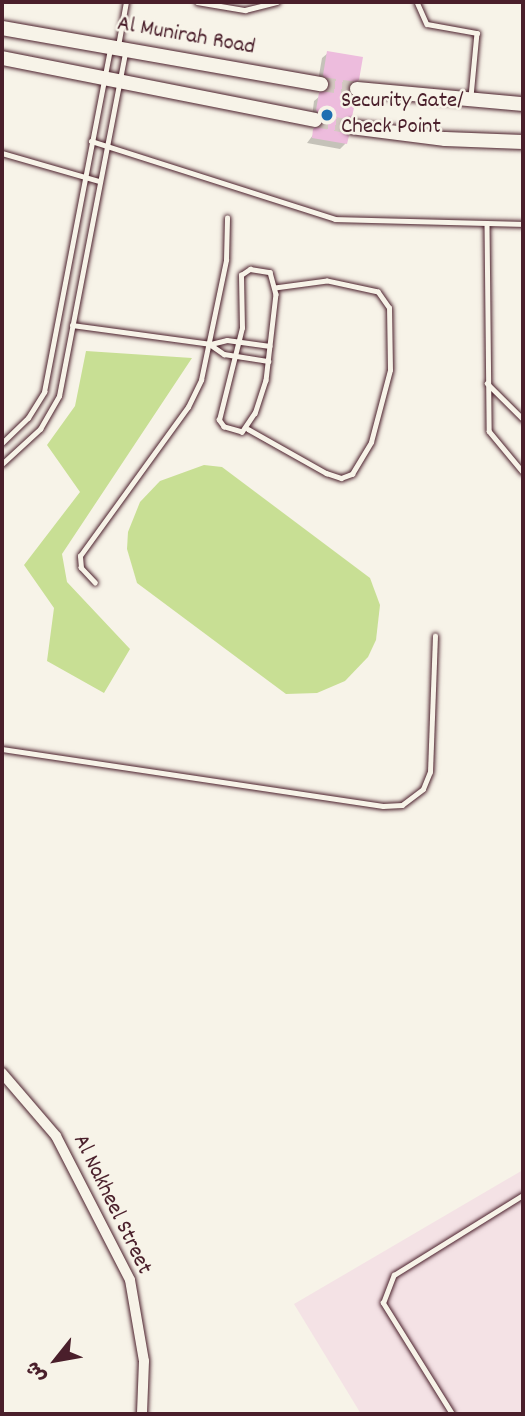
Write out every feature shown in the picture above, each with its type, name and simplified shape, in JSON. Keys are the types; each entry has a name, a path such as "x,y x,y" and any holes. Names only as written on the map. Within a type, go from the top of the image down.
{"street":[{"name":"Al Munirah Road","path":"2,28 321,84"},
{"path":"2,58 104,76 315,120"},
{"path":"357,89 523,104"},
{"path":"351,127 444,139 523,142"},
{"name":"Al Nakheel Street","path":"2,1073 56,1136 130,1280 144,1361 142,1414"}],"lane":[{"path":"2,464 28,442 55,408 120,80 118,49 126,2"},
{"path":"197,2 245,10 277,2"},
{"path":"417,2 427,24 477,33 471,100"},
{"path":"2,443 28,418 44,392 104,76 118,49"},
{"path":"91,141 335,219 523,224"},
{"path":"2,153 99,181"},
{"path":"95,583 81,568 80,556 188,407 211,344 226,260 227,218"},
{"path":"487,223 489,431 523,472"},
{"path":"248,429 268,361 275,288 265,269 250,269 241,275 239,341 219,420 232,431 248,429 326,473 341,478 352,474 371,442 390,370 389,309 378,292 327,281 275,288"},
{"path":"72,325 211,344 239,341 270,346"},
{"path":"211,344 236,356 268,361"},
{"path":"487,382 523,419"},
{"path":"2,749 383,806 402,805 423,789 430,772 435,636"},
{"path":"452,1414 383,1303 394,1275 523,1195"}],"shaded area":[{"path":"523,1170 523,1414 361,1414 294,1304"}],"green space":[{"path":"86,351 192,358 62,554 67,582 130,649 104,693 47,661 54,608 24,565 80,492 47,445 75,406"},
{"path":"204,465 222,467 370,578 380,605 376,640 368,657 345,681 317,693 286,694 137,583 127,549 128,532 140,502 160,481"}],"building":[{"path":"327,51 363,57 359,80 348,87 356,98 352,117 342,125 349,136 347,144 312,138 313,129 324,121 316,110 319,93 330,86 323,75"}],"tunnel":[{"path":"321,84 357,89"},
{"path":"315,120 351,127"}],"place":[{"name":"Security Gate/ Check Point","path":"327,115"}]}
